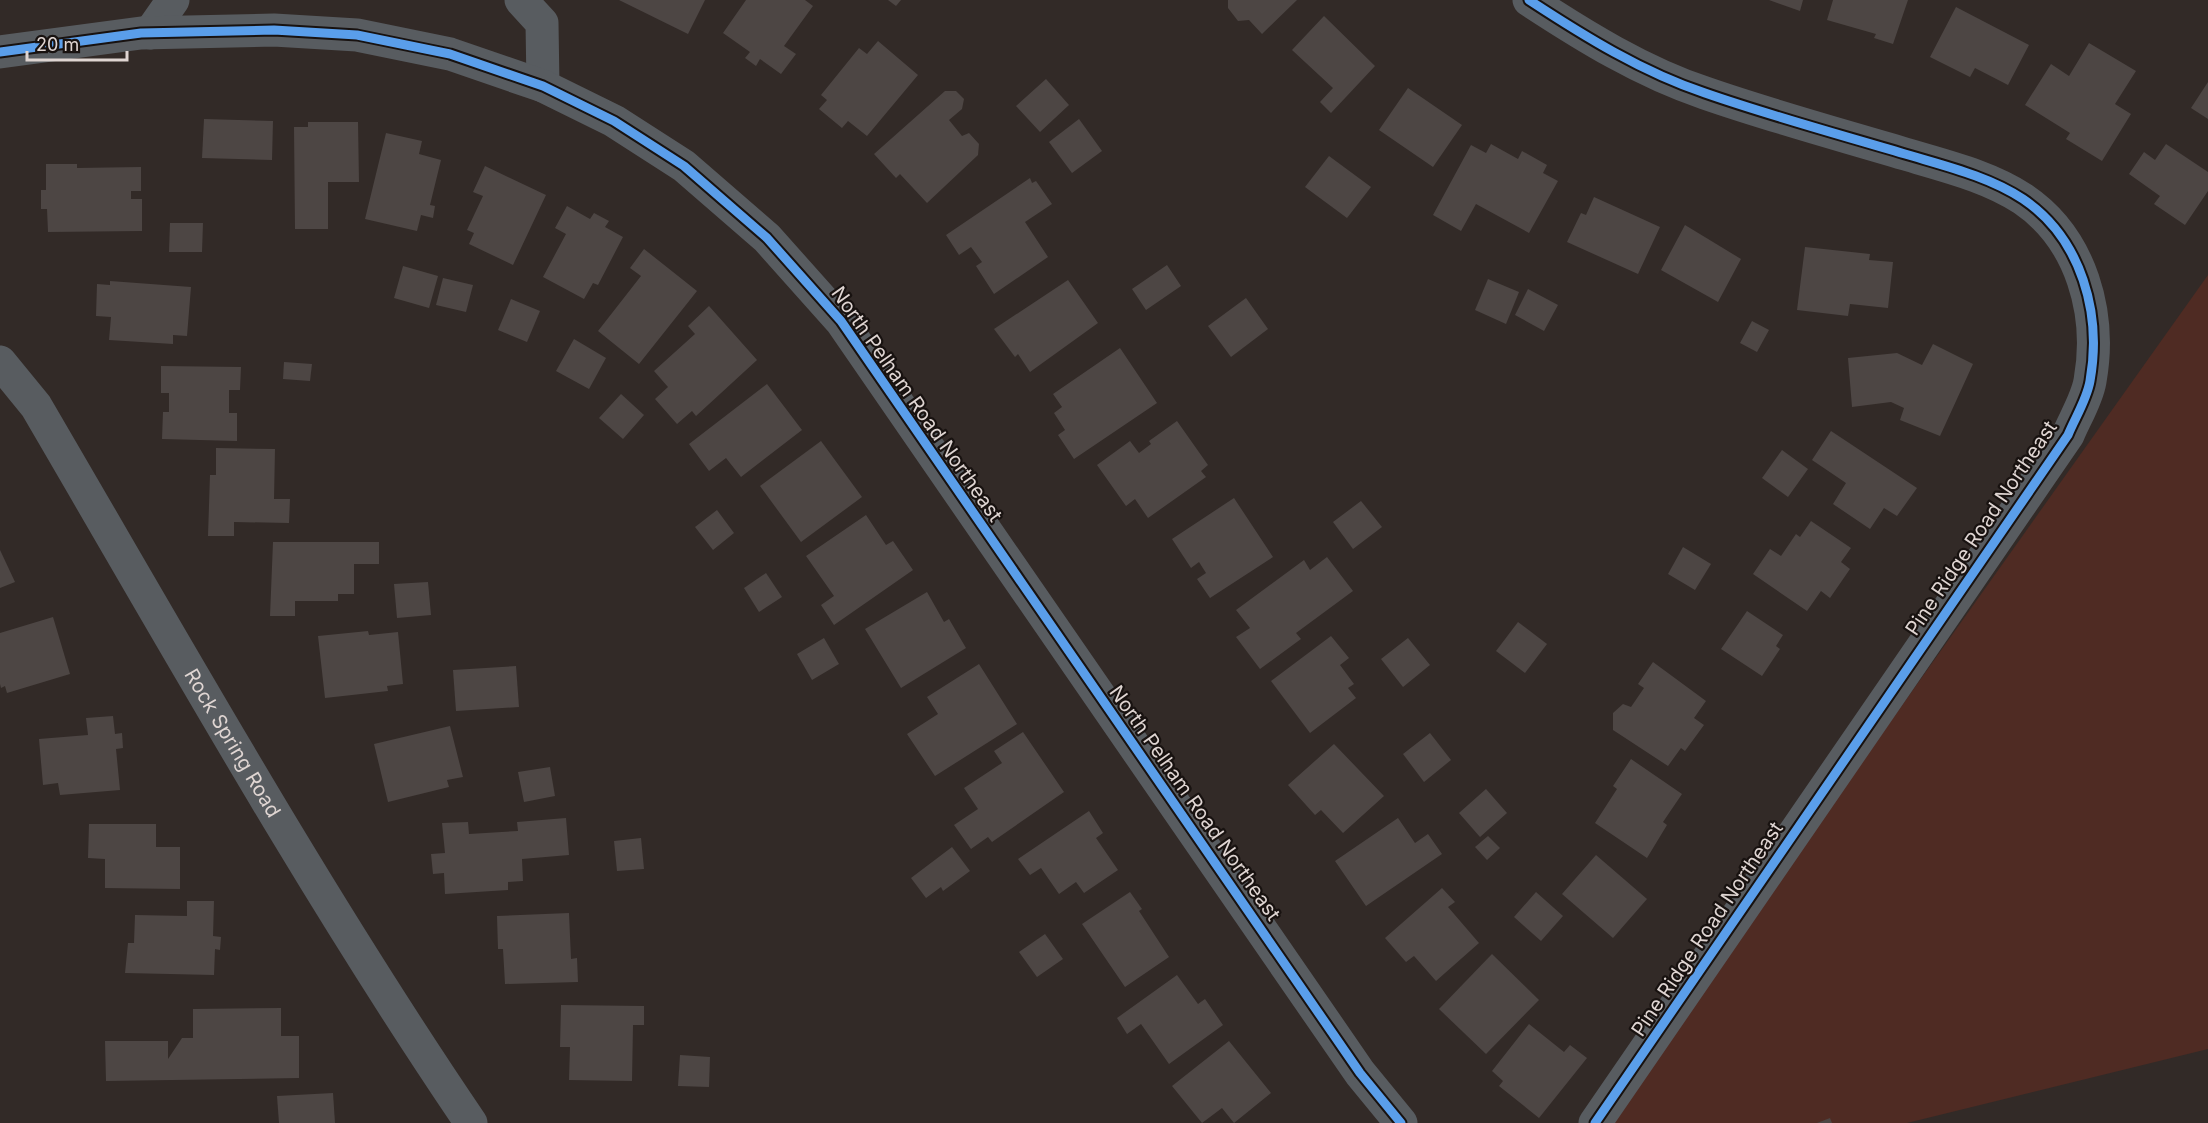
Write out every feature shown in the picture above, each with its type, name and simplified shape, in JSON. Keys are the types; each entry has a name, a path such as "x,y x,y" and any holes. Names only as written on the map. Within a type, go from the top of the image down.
{"street":[{"path":"150,33 173,0"},
{"path":"521,0 542,23 543,86"},
{"name":"Pine Ridge Road Northeast","path":"1528,0 1572,29 1636,63 1703,93 1975,175 2023,200 2048,222 2072,254 2088,289 2094,325 2090,382 2068,435 1595,1123"},
{"name":"North Pelham Road Northeast","path":"0,52 150,33 274,30 357,35 450,54 543,86 614,121 684,166 767,238 841,321 1360,1073 1401,1123"},
{"name":"Rock Spring Road","path":"0,362 36,406 306,866 471,1123"}],"shaded area":[{"path":"2208,275 2208,1049 1907,1123 1605,1123"}],"building":[{"path":"619,0 705,0 688,34"},
{"path":"746,0 805,0 813,6 784,46 796,54 781,74 760,59 756,66 745,58 750,52 723,33"},
{"path":"888,0 901,0 896,6"},
{"path":"1228,0 1297,0 1262,34 1249,20 1238,21 1228,8"},
{"path":"1769,0 1803,0 1800,11"},
{"path":"1833,0 1908,0 1893,44 1874,38 1876,34 1827,20"},
{"path":"1956,7 2029,45 2008,85 1975,68 1970,77 1930,57"},
{"path":"1324,16 1375,66 1331,113 1320,102 1333,88 1292,50"},
{"path":"878,41 918,75 867,136 848,121 842,128 819,109 827,100 821,95 859,48 867,54"},
{"path":"2089,43 2136,71 2115,104 2131,114 2102,161 2066,139 2070,133 2025,105 2051,64 2069,76"},
{"path":"1046,79 1069,105 1040,132 1016,106"},
{"path":"2208,82 2208,119 2191,108"},
{"path":"1408,88 1462,125 1433,167 1379,130"},
{"path":"945,91 956,91 964,99 962,109 949,120 962,136 969,133 979,144 978,155 927,203 900,174 896,178 874,154"},
{"path":"204,119 273,121 272,160 202,158"},
{"path":"1079,119 1102,151 1072,173 1049,142"},
{"path":"308,122 358,122 359,182 328,182 328,229 295,229 294,127 308,127"},
{"path":"386,133 422,141 419,154 441,160 430,205 435,206 433,218 421,215 417,231 365,219"},
{"path":"1491,144 1518,159 1522,151 1547,165 1543,173 1558,181 1529,233 1476,204 1461,231 1433,215 1471,145 1486,153"},
{"path":"2166,144 2208,172 2208,191 2185,225 2154,204 2160,196 2129,174 2144,152 2155,160"},
{"path":"1329,156 1371,187 1347,218 1305,187"},
{"path":"46,164 77,164 77,168 141,167 141,191 131,191 131,199 142,199 142,231 48,232 47,209 41,209 41,190 46,190"},
{"path":"485,166 546,195 513,265 469,244 474,233 467,230 483,196 473,192"},
{"path":"1030,178 1032,183 1036,181 1052,204 1025,222 1048,257 994,294 976,266 982,262 971,247 959,255 946,235"},
{"path":"1594,197 1660,227 1638,274 1567,242 1581,213 1586,215"},
{"path":"567,206 590,219 594,213 609,221 605,227 623,237 598,285 593,283 584,299 543,277 566,234 555,228"},
{"path":"170,223 203,223 202,252 169,252"},
{"path":"1685,225 1741,259 1718,302 1661,270"},
{"path":"1805,247 1870,254 1869,260 1893,262 1888,308 1850,304 1848,316 1797,310"},
{"path":"644,249 697,291 639,364 598,331 641,276 630,268"},
{"path":"1167,265 1181,286 1146,310 1132,289"},
{"path":"403,266 438,276 429,308 394,298"},
{"path":"443,278 473,285 466,312 436,305"},
{"path":"1488,279 1519,292 1506,324 1475,310"},
{"path":"1068,280 1098,323 1030,372 1018,354 1015,357 994,329"},
{"path":"110,281 191,287 187,336 173,335 173,344 109,340 111,317 96,316 97,284 110,285"},
{"path":"1528,289 1558,305 1544,331 1515,315"},
{"path":"1246,298 1268,329 1231,357 1208,326"},
{"path":"511,299 540,311 527,342 498,330"},
{"path":"709,306 757,360 696,416 692,411 677,424 655,399 668,387 654,371 695,334 688,326"},
{"path":"1752,321 1769,330 1757,352 1740,343"},
{"path":"574,339 606,358 589,389 556,371"},
{"path":"1933,344 1973,364 1940,436 1900,420 1904,408 1891,402 1852,407 1848,358 1897,353 1922,365"},
{"path":"1120,348 1157,403 1074,459 1058,435 1065,430 1054,413 1062,407 1053,394"},
{"path":"284,362 312,364 310,381 283,379"},
{"path":"161,366 241,367 240,390 229,390 229,413 237,413 237,441 162,439 163,412 169,412 169,393 161,393"},
{"path":"767,384 802,430 741,477 726,458 709,471 689,444"},
{"path":"621,394 644,415 623,439 599,418"},
{"path":"1177,421 1208,465 1201,471 1206,477 1148,518 1135,499 1126,506 1097,465 1130,441 1139,453 1151,444 1149,441"},
{"path":"1831,431 1917,488 1897,516 1884,508 1870,529 1833,504 1846,483 1812,460"},
{"path":"821,441 862,497 801,542 760,486"},
{"path":"216,448 275,449 274,499 290,499 289,523 234,522 234,536 208,536 210,475 216,475"},
{"path":"1782,450 1808,469 1788,497 1762,478"},
{"path":"1234,498 1273,557 1210,598 1197,579 1206,573 1199,562 1191,568 1172,539"},
{"path":"1361,501 1382,527 1353,549 1333,522"},
{"path":"717,510 734,533 713,550 695,527"},
{"path":"866,515 886,545 893,541 913,570 834,625 821,605 834,596 806,556"},
{"path":"1811,521 1851,548 1841,562 1850,569 1830,598 1821,591 1807,611 1753,574 1770,549 1781,556 1796,534 1800,537"},
{"path":"273,542 379,542 379,564 354,564 354,594 338,594 338,601 295,601 295,616 270,616"},
{"path":"1683,547 1711,564 1695,590 1668,574"},
{"path":"0,550 15,582 0,588"},
{"path":"1327,557 1353,591 1296,633 1301,639 1260,669 1236,637 1250,628 1236,610 1304,560 1310,570"},
{"path":"766,573 782,597 759,612 744,588"},
{"path":"428,582 431,615 397,618 394,584"},
{"path":"927,592 944,622 949,619 966,648 901,688 865,629"},
{"path":"1747,611 1783,635 1776,646 1780,649 1762,676 1721,649"},
{"path":"53,617 70,674 7,693 5,686 1,688 0,684 0,633"},
{"path":"1518,622 1547,644 1525,673 1496,651"},
{"path":"368,631 369,635 398,632 403,684 387,686 388,691 325,698 318,636"},
{"path":"1331,636 1349,658 1340,665 1354,684 1348,688 1356,698 1310,733 1271,681"},
{"path":"824,638 839,664 812,680 797,654"},
{"path":"1408,638 1430,665 1403,687 1381,659"},
{"path":"1653,662 1706,701 1694,718 1704,725 1685,751 1681,748 1668,766 1613,730 1613,713 1623,704 1631,707 1644,688 1638,684"},
{"path":"979,664 1017,724 935,776 907,734 938,714 927,697"},
{"path":"516,666 519,707 456,711 453,670"},
{"path":"113,716 115,734 122,733 123,748 116,749 120,790 60,795 58,783 43,785 39,739 88,735 86,718"},
{"path":"450,726 463,777 447,780 449,787 388,802 374,744"},
{"path":"1023,732 1064,792 992,842 988,837 971,849 954,825 978,809 964,788 1002,763 994,751"},
{"path":"1430,733 1451,760 1424,782 1403,754"},
{"path":"1334,744 1384,796 1343,833 1321,810 1315,815 1288,785"},
{"path":"1631,759 1682,794 1663,822 1667,825 1647,858 1595,823 1617,789 1613,786"},
{"path":"550,767 555,796 524,802 518,772"},
{"path":"1486,789 1507,813 1480,837 1459,813"},
{"path":"1089,811 1103,833 1096,838 1118,870 1084,893 1076,882 1059,894 1041,868 1030,875 1018,859"},
{"path":"566,818 569,855 522,859 523,881 508,882 508,890 445,894 444,873 433,874 431,854 445,853 442,823 468,822 469,834 518,831 517,822"},
{"path":"1398,818 1415,843 1428,834 1442,854 1366,906 1335,861"},
{"path":"89,824 156,824 156,847 180,847 180,889 105,888 105,859 88,858"},
{"path":"1488,836 1500,848 1487,860 1475,847"},
{"path":"641,838 644,869 617,871 614,841"},
{"path":"952,847 970,871 943,891 941,887 926,898 911,878"},
{"path":"1596,855 1647,899 1613,938 1562,894"},
{"path":"1442,888 1455,902 1448,907 1479,943 1436,981 1414,956 1406,962 1385,938"},
{"path":"1130,892 1142,909 1139,911 1169,957 1125,987 1082,924"},
{"path":"1536,892 1563,916 1541,941 1514,917"},
{"path":"187,901 214,901 213,936 221,937 220,950 215,949 214,975 125,973 128,943 134,943 135,915 187,916"},
{"path":"569,913 571,959 577,958 578,982 505,984 503,949 498,949 497,916"},
{"path":"1045,934 1063,959 1037,977 1019,952"},
{"path":"1492,954 1539,1000 1486,1054 1439,1009"},
{"path":"1177,975 1198,1004 1205,999 1223,1025 1169,1064 1141,1024 1127,1034 1117,1018"},
{"path":"561,1005 644,1006 644,1025 633,1025 632,1081 569,1080 570,1047 560,1047"},
{"path":"281,1008 281,1036 299,1036 299,1078 106,1081 105,1041 168,1041 168,1059 182,1038 193,1038 193,1009"},
{"path":"1529,1024 1564,1052 1570,1045 1587,1058 1539,1118 1499,1086 1503,1081 1492,1071"},
{"path":"1229,1041 1271,1093 1234,1123 1222,1108 1202,1123 1172,1086"},
{"path":"680,1055 710,1057 709,1087 678,1086"},
{"path":"333,1093 335,1123 279,1123 277,1096"},
{"path":"1830,1118 1832,1123 1817,1123"}],"cycle path":[{"path":"1529,0 1614,52 1659,75 1755,109 1966,172 2010,191 2043,216 2060,235 2073,256 2090,305 2093,330 2090,381 2084,402 2068,435 1595,1123"},
{"path":"0,52 141,33 274,30 357,35 450,54 543,86 614,121 684,166 767,238 841,321 1360,1073 1401,1123"}]}
